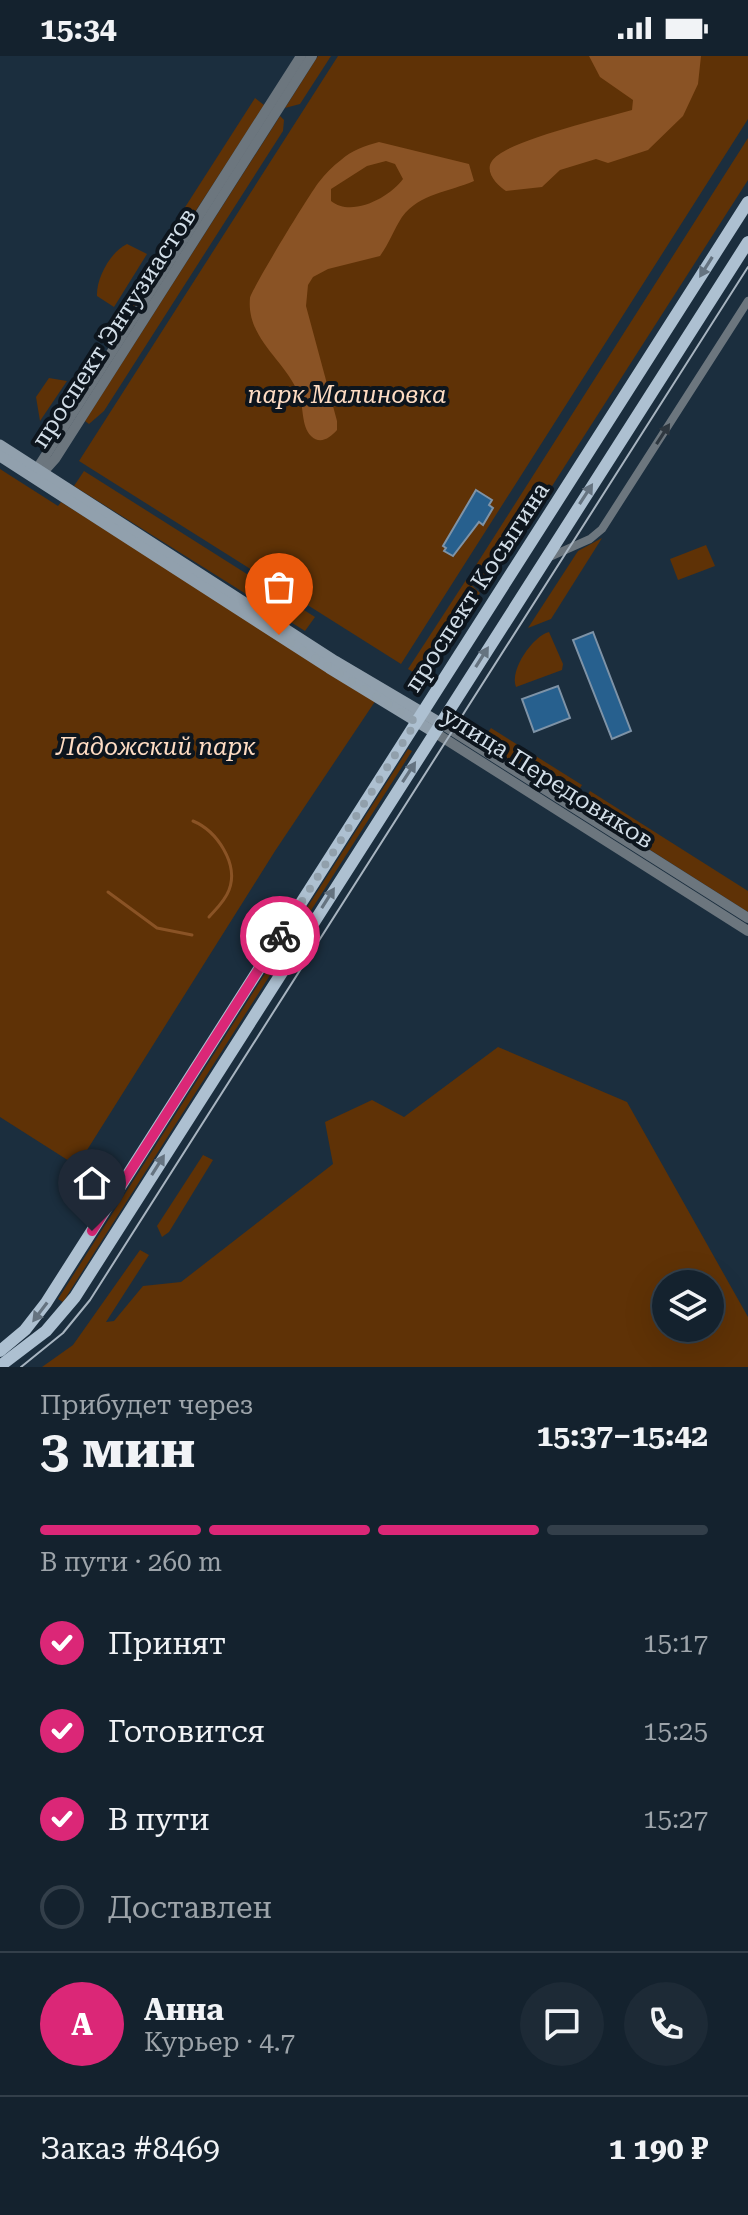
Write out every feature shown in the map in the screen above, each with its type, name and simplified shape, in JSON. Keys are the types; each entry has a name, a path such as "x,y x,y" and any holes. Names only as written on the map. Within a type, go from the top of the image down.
{"main road":[{"name":"проспект Косыгина","path":"0,1351 25,1330 46,1303 748,202"},
{"name":"проспект Косыгина","path":"0,1366 46,1331 70,1303 748,242"},
{"name":"улица Передовиков","path":"0,445 40,474 437,728"},
{"name":"улица Передовиков","path":"0,456 40,474"}],"street":[{"name":"проспект Энтузиастов","path":"40,474 301,56"},
{"name":"проспект Энтузиастов","path":"40,474 312,56"},
{"path":"544,560 590,539 602,529 748,301"},
{"name":"улица Передовиков","path":"437,728 748,918"},
{"name":"улица Передовиков","path":"437,728 748,931"}],"green space":[{"path":"318,56 331,56 300,104 285,108"},
{"name":"парк Малиновка","path":"338,56 748,56 748,119 401,664 79,461"},
{"path":"255,98 264,105 168,254 157,251"},
{"path":"280,116 284,120 283,131 104,411 89,424 85,421"},
{"path":"748,138 748,180 506,558 490,578 484,579 471,573"},
{"path":"127,244 147,254 114,307 97,296 97,289 110,259"},
{"path":"153,257 161,264 128,316 119,311"},
{"path":"49,378 67,381 40,421 36,397"},
{"name":"Ладожский парк","path":"0,469 58,506 61,502 376,700 275,851 77,1166 0,1117"},
{"path":"84,471 315,617 305,631 74,486"},
{"path":"602,538 551,619 528,628 578,551"},
{"path":"706,545 715,566 678,580 670,559"},
{"path":"466,580 480,593 426,680 408,669"},
{"path":"549,632 563,664 562,670 516,687 519,663 536,640"},
{"path":"491,728 582,785 572,800 481,742"},
{"path":"408,749 412,751 63,1302 58,1299"},
{"path":"590,791 748,891 748,912 581,806"},
{"path":"498,1047 627,1102 722,1270 652,1270 652,1342 724,1342 724,1274 748,1317 748,1367 42,1367 73,1345 140,1250 149,1255 106,1322 114,1321 143,1286 181,1282 333,1164 325,1122 372,1100 404,1117"},
{"path":"203,1155 213,1160 169,1232 162,1237 157,1226"}],"shaded area":[{"path":"589,56 701,56 698,84 683,116 648,150 608,163 596,159 560,170 542,187 506,191 496,182 490,170 492,161 500,153 535,138 632,110 633,100 600,77"},
{"path":"379,142 469,164 474,181 426,198 409,209 380,256 328,269 313,277 308,285 306,306 337,421 334,433 318,440 311,436 306,427 301,400 293,382 254,326 250,298 321,179 350,154","holes":["386,161 395,164 403,179 380,198 349,207 331,201 331,189 367,166"]}],"building":[{"path":"476,490 492,500 489,505 493,508 483,525 479,522 453,556 444,551 446,548 443,546"},
{"path":"593,632 631,731 612,739 573,640"},
{"path":"558,686 570,718 534,732 522,699"}],"waterway":[{"path":"193,821 218,840 231,870 227,894 209,917"},
{"path":"108,892 157,928 192,935"}],"tram line":[{"path":"21,1367 63,1333 90,1300 748,267"}],"way so far":[{"path":"279,635 416,722 280,936"}],"route":[{"path":"92,1231 280,936"}]}
